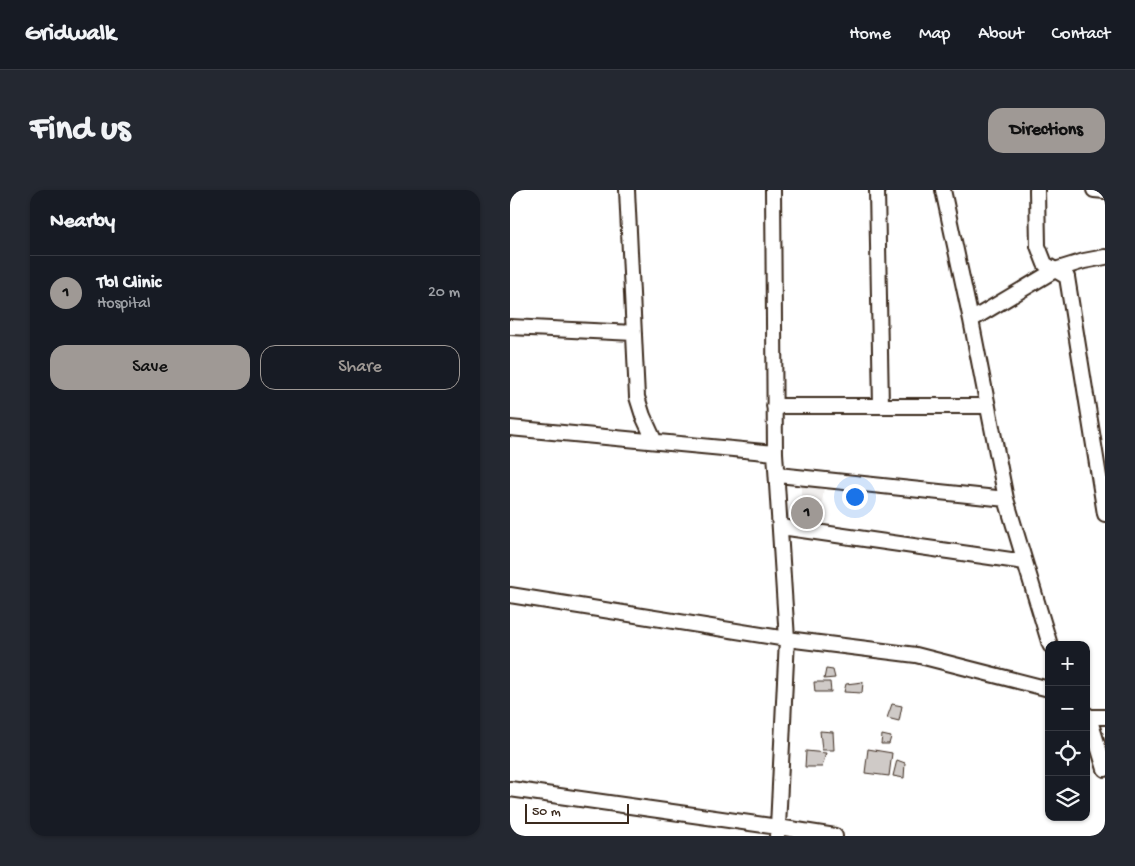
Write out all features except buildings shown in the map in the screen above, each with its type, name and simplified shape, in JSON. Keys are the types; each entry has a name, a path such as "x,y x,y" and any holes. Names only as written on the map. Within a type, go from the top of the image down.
{"street":[{"path":"627,190 638,396 643,416 654,440"},
{"path":"773,190 775,453 778,475 787,638 777,831"},
{"path":"877,190 881,406"},
{"path":"943,190 1006,499 1049,641"},
{"path":"1037,190 1038,246 1045,264 1067,277 1105,514"},
{"path":"1094,190 1105,191"},
{"path":"971,320 1056,270 1084,261 1105,257"},
{"path":"510,327 634,333"},
{"path":"774,406 988,406"},
{"path":"510,428 654,440 775,453"},
{"path":"778,475 1006,499"},
{"path":"781,527 1024,562"},
{"path":"510,595 787,638 916,655 1045,688"},
{"path":"1090,715 1105,717"},
{"path":"1090,721 1105,768"},
{"path":"510,789 777,831 835,836"}],"shaded area":[{"path":"801,485 824,485 820,525 792,522 793,503 801,504"}],"place":[{"name":"Tbl Clinic","path":"807,513"}]}
